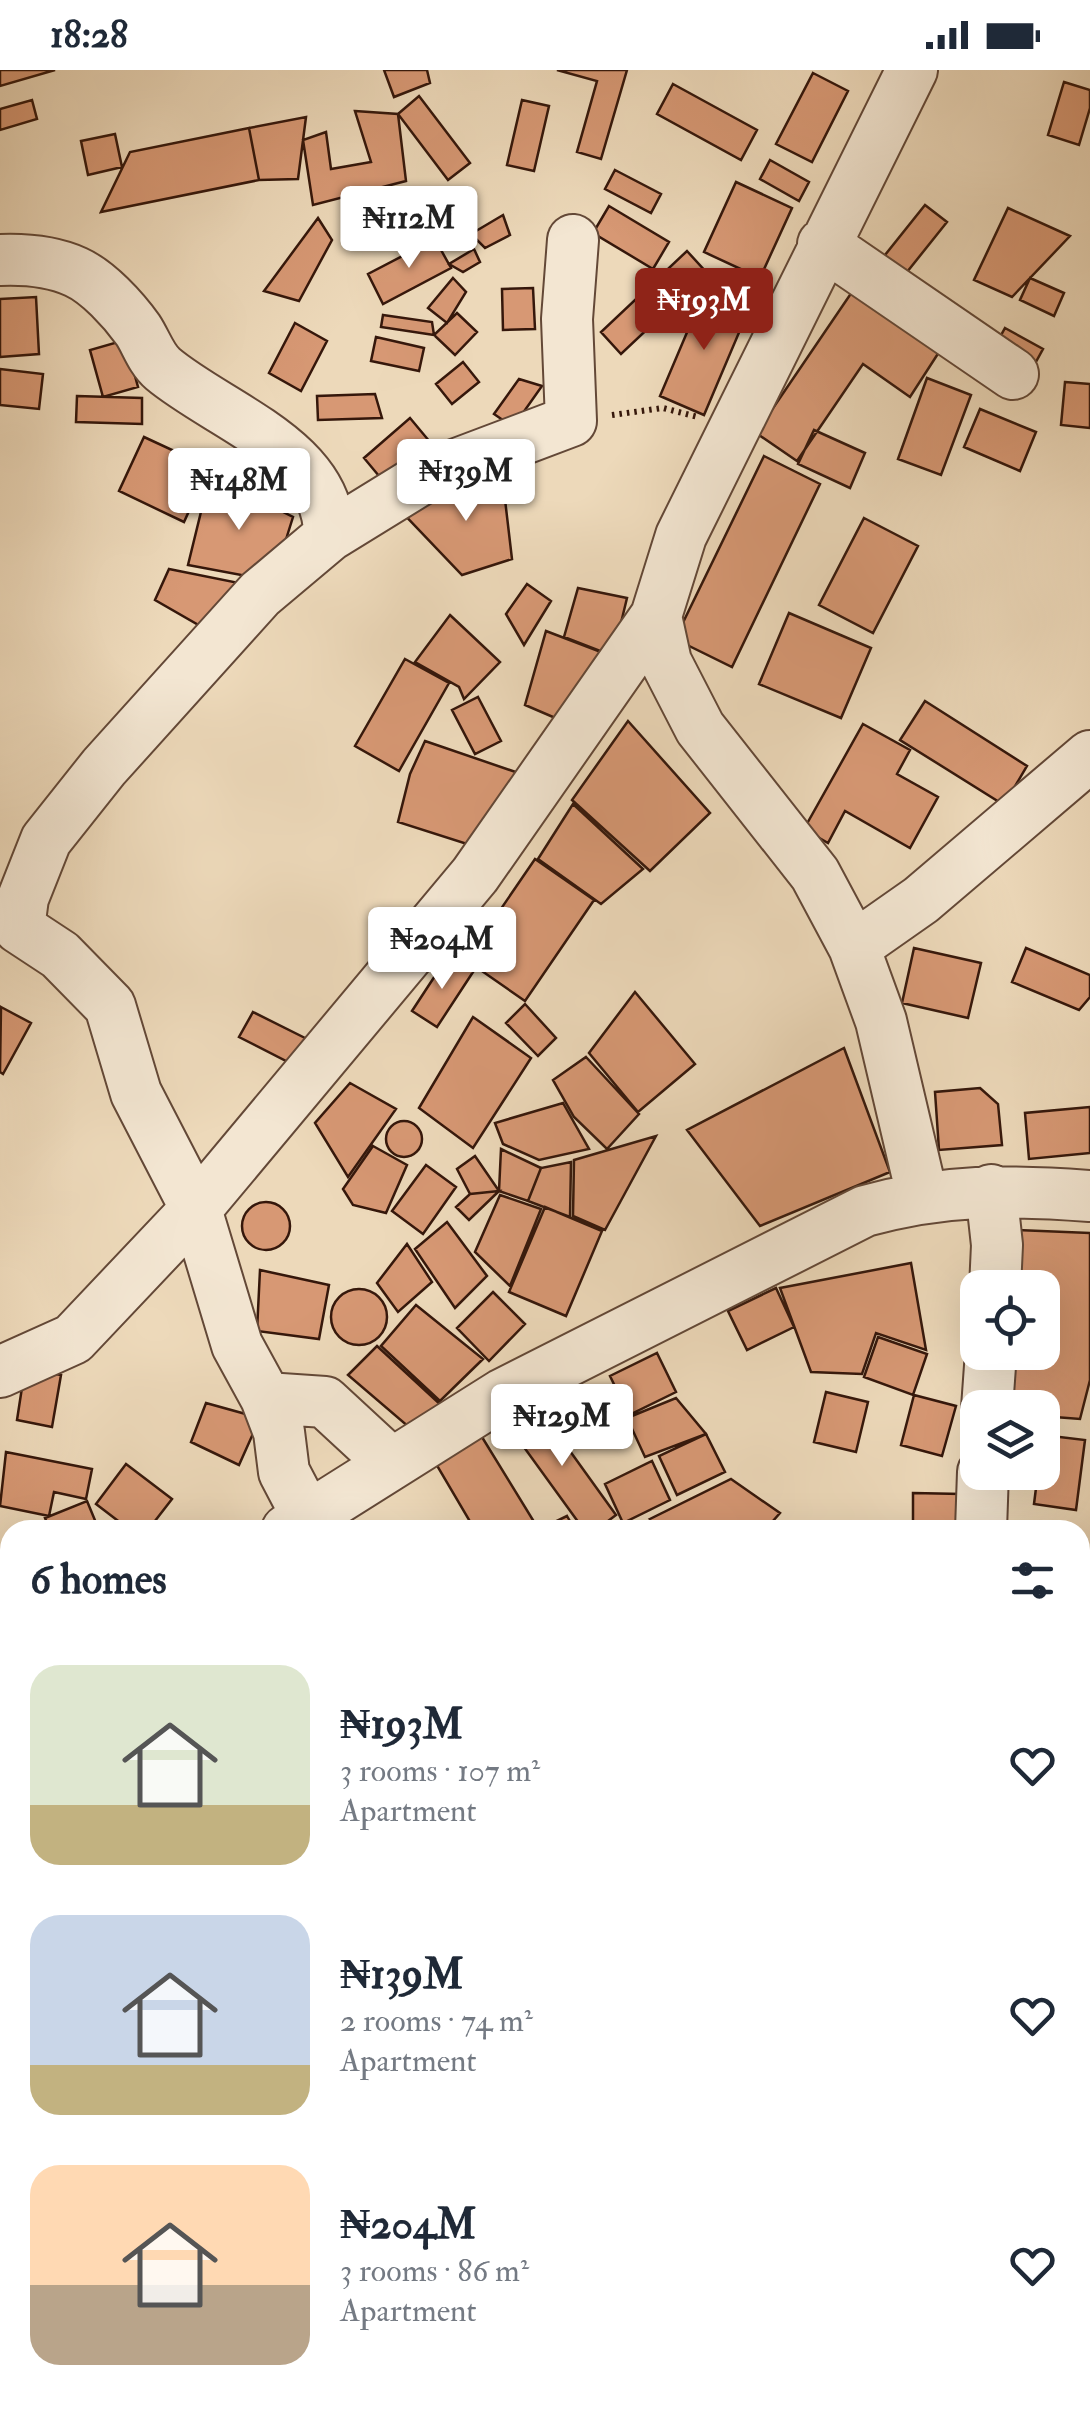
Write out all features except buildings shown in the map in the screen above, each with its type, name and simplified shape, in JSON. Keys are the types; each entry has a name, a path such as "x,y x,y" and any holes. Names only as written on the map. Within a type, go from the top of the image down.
{"street":[{"path":"0,1372 73,1339 196,1210 475,875 656,616 681,536 912,70"},
{"path":"296,1520 279,1432 266,1398 236,1345 196,1210 136,1093 110,1006 60,955 9,921 24,898 46,840 92,782 260,594 329,536 428,475 571,421 567,360 573,240"},
{"path":"823,244 1014,374"},
{"path":"0,260 32,259 78,272 112,300 137,328 159,366 277,446 314,482 330,508 329,536"},
{"path":"656,616 666,662 700,728 815,874 854,947 881,1021 922,1195"},
{"path":"854,947 921,900 1090,756"},
{"path":"991,1190 996,1270"},
{"path":"300,1520 503,1394 865,1212 922,1195 991,1190 1090,1196"},
{"path":"266,1398 325,1402 391,1462"},
{"path":"982,1520 983,1490"}],"path":[{"path":"571,421 663,408 706,419 744,407"}]}
